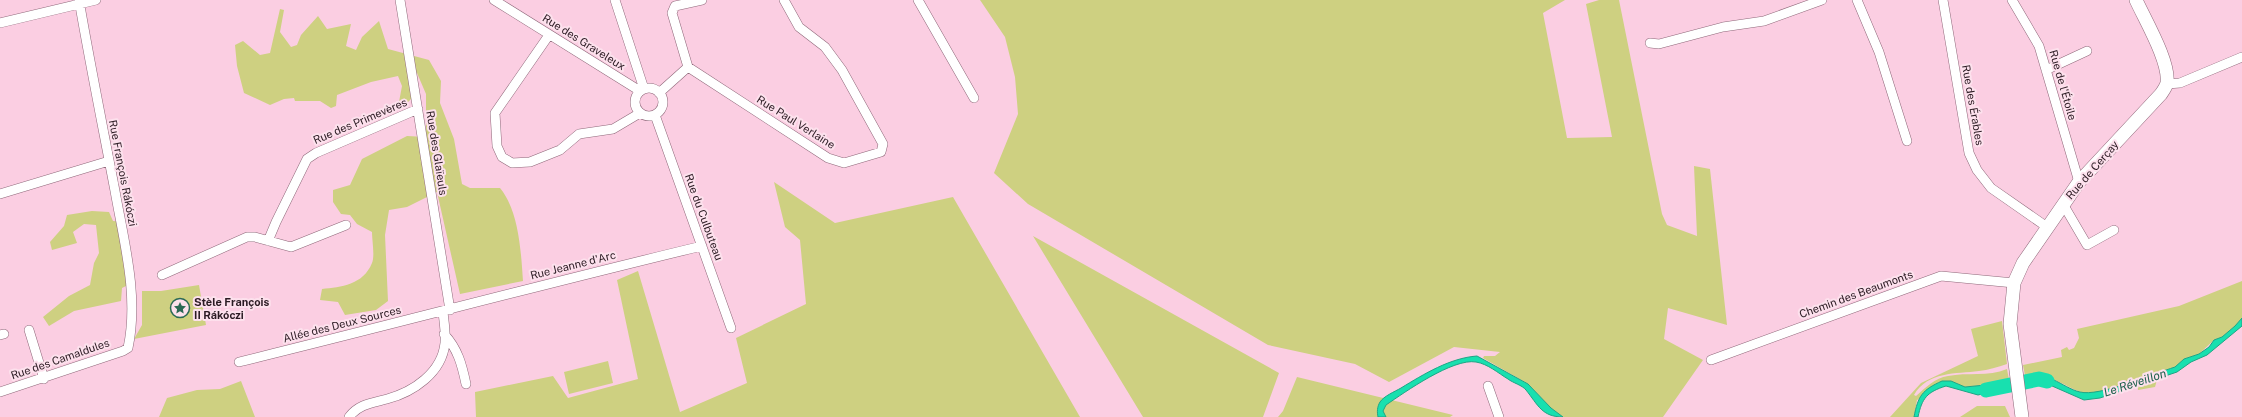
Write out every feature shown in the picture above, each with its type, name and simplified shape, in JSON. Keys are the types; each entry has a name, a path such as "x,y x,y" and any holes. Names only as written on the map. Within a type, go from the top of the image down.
{"street":[{"path":"0,23 79,2 96,0"},
{"name":"Rue des Glaïeuls","path":"349,417 361,406 408,392 425,380 439,362 445,344 444,334 447,311 418,109 400,0"},
{"name":"Rue des Graveleux","path":"494,0 549,35 642,90"},
{"path":"615,0 642,90"},
{"path":"659,93 688,67 672,14 675,6 702,0"},
{"name":"Rue Paul Verlaine","path":"688,67 828,158 844,163 881,152 883,144 842,70 825,47 799,27 784,0"},
{"path":"918,0 974,98"},
{"path":"1650,43 1659,44 1764,22 1822,0"},
{"path":"1857,0 1878,52 1907,142"},
{"name":"Rue des Érables","path":"1943,0 1969,154 1977,170 1992,188 2047,227"},
{"name":"Rue de l'Étoile","path":"2012,0 2039,46 2079,182"},
{"path":"2136,0 2160,54 2166,71 2167,84 2180,84 2242,57"},
{"name":"Rue François Rákóczi","path":"79,2 131,286 132,324 128,348"},
{"path":"549,35 496,113 496,146 502,157 512,163 530,162 560,150 579,134 613,129 640,113"},
{"path":"2046,70 2087,51"},
{"name":"Rue de Cerçay","path":"2021,413 2010,324 2014,283 2023,263 2079,182 2161,94 2167,84"},
{"path":"642,90 654,90 659,93 662,100 662,107 655,115 647,116 640,113 635,106 635,100 642,90"},
{"name":"Rue des Primevères","path":"268,241 307,159 316,153 418,109"},
{"name":"Rue du Culbuteau","path":"655,115 731,328"},
{"path":"0,194 109,161"},
{"path":"2063,204 2087,245 2114,230"},
{"path":"162,276 247,238 291,246 346,225"},
{"name":"Rue Jeanne d'Arc","path":"447,311 538,286 702,246"},
{"name":"Chemin des Beaumonts","path":"1711,360 1940,276 2014,283"},
{"name":"Allée des Deux Sources","path":"239,362 447,311"},
{"path":"29,330 44,379"},
{"path":"444,334 454,344 463,367 466,384"},
{"name":"Rue des Camaldules","path":"0,392 44,379 128,348"},
{"path":"1488,386 1499,417"}],"shaded area":[{"path":"980,0 1565,0 1543,13 1567,138 1612,137 1586,4 1599,0 1619,0 1662,214 1667,225 1697,236 1694,166 1710,169 1727,325 1668,308 1664,339 1703,360 1663,417 1563,417 1551,408 1528,384 1483,358 1484,356 1495,356 1500,352 1454,347 1389,382 1355,364 1268,345 1028,204 994,173 1018,114 1015,77 1005,37"},
{"path":"280,9 284,10 280,32 291,47 297,45 301,35 318,16 327,29 351,24 346,46 356,50 362,37 379,21 388,49 429,60 441,81 440,103 454,139 462,184 470,188 500,188 506,197 518,232 523,281 460,294 437,192 407,207 389,210 385,235 388,301 376,310 345,315 338,302 320,300 322,289 351,284 363,276 373,260 372,232 357,224 350,215 341,214 333,202 333,190 350,185 362,159 407,136 426,137 426,94 417,73 411,75 413,97 403,107 399,102 402,86 398,76 371,82 337,95 336,106 331,108 320,101 295,101 294,98 284,99 270,105 244,93 237,66 235,45 243,41 260,55 270,53"},
{"path":"774,182 835,223 953,197 1080,417 476,417 475,392 553,376 568,398 638,379 617,280 638,271 680,412 747,383 736,338 806,304 800,240 785,227"},
{"path":"92,211 109,212 113,221 125,222 132,283 122,288 121,301 74,311 49,326 43,317 69,296 90,285 94,263 99,253 96,225 84,224 73,232 77,243 52,250 50,242 64,226 67,215"},
{"path":"1033,236 1279,373 1263,417 1143,417"},
{"path":"2242,281 2242,318 2222,337 2214,340 2199,354 2184,359 2175,367 2156,373 2157,380 2155,387 2138,390 2137,379 2114,387 2103,396 2078,391 2046,377 2032,377 2026,381 2023,365 2062,357 2061,350 2067,347 2069,350 2074,348 2079,338 2077,329 2179,306"},
{"path":"199,285 206,325 134,339 142,325 142,291 161,291"},
{"path":"2002,321 2007,364 1986,370 1943,375 1927,382 1920,387 1914,395 1916,396 1930,384 1943,377 1955,375 1985,374 2007,369 2009,380 2006,381 2006,383 1965,387 1951,381 1917,400 1914,417 1890,417 1921,383 1978,356 1971,329"},
{"path":"608,361 613,383 569,394 564,372"},
{"path":"1297,377 1453,415 1450,417 1278,417 1283,411"},
{"path":"241,381 255,417 159,417 167,398 197,390 220,389"},
{"path":"1977,406 2005,406 2010,417 1960,417"}],"water":[{"path":"2242,318 2242,326 2207,355 2191,362 2177,372 2100,398 2084,400 2043,382 2027,384 2026,381 2033,377 2047,377 2073,390 2089,393 2113,388 2175,367 2184,359 2199,354 2209,347 2214,340 2222,337"},
{"path":"1477,356 1528,384 1551,408 1563,417 1550,415 1545,412 1537,405 1526,390 1489,367 1476,362 1466,362 1442,370 1405,392 1386,405 1383,411 1386,417 1378,417 1379,404 1389,394 1447,363 1467,357"},
{"path":"1942,381 1951,381 1965,387 2006,383 2006,388 1978,395 1946,386 1930,393 1921,405 1918,417 1914,417 1917,404 1922,394 1930,387"}],"waterway":[{"name":"Le Réveillon","path":"1986,390 2039,379 2047,381"}],"place":[{"name":"Stèle François II Rákóczi","path":"180,308"}]}
